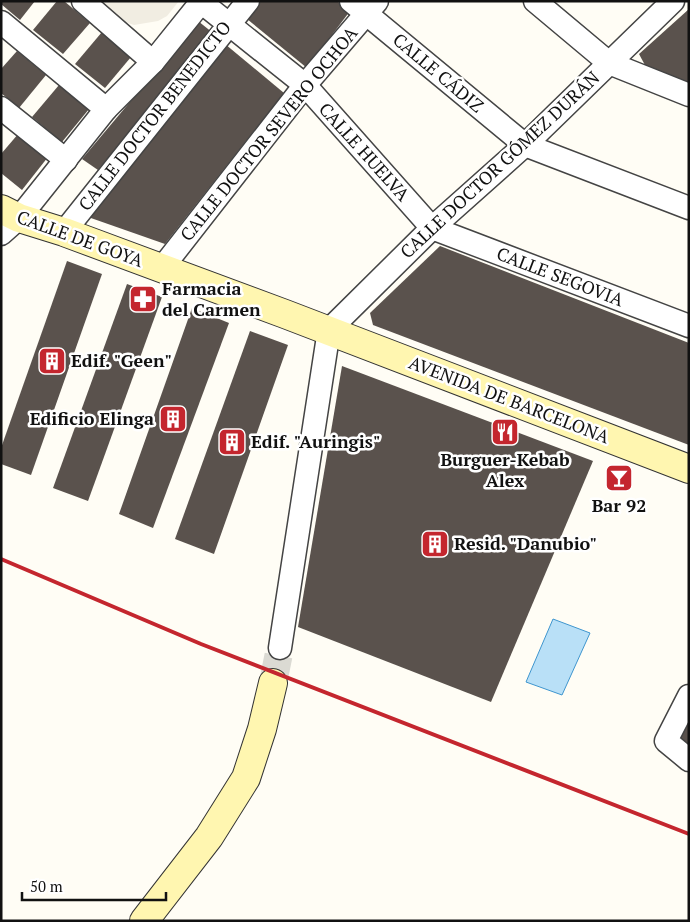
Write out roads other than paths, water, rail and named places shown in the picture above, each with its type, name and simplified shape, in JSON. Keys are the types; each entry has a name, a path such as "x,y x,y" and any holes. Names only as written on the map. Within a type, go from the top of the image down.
{"street":[{"path":"83,1 153,62"},
{"name":"CALLE DOCTOR BENEDICTO","path":"64,232 248,1"},
{"path":"535,1 609,63 689,94"},
{"name":"CALLE DOCTOR GÓMEZ DURÁN","path":"329,330 432,228 525,145 673,1"},
{"path":"7,220 66,160 106,109 153,62 202,2"},
{"name":"CALLE HUELVA","path":"202,2 305,85 432,228"},
{"name":"CALLE DOCTOR SEVERO OCHOA","path":"162,268 365,6"},
{"name":"CALLE CÁDIZ","path":"365,6 525,145 689,208"},
{"path":"1,22 106,109"},
{"path":"1,108 66,160"},
{"name":"CALLE DE GOYA","path":"7,220 64,232 329,330"},
{"name":"CALLE SEGOVIA","path":"432,228 689,326"},
{"path":"280,648 329,330"},
{"name":"AVENIDA DE BARCELONA","path":"329,330 689,469"},
{"path":"144,921 209,837 246,778 262,729 273,683"},
{"path":"689,696 666,741 689,760"}],"water":[{"path":"553,619 590,633 562,695 526,682"}],"tunnel":[{"path":"273,683 280,648"}],"railway":[{"path":"1,559 201,644 689,834"}],"place":[{"name":"Farmacia del Carmen","path":"143,299"},
{"name":"Edif. \"Geen\"","path":"52,361"},
{"name":"Edificio Elinga","path":"173,419"},
{"name":"Burguer-Kebab Alex","path":"505,432"},
{"name":"Edif. \"Auringis\"","path":"232,442"},
{"name":"Bar 92","path":"619,478"},
{"name":"Resid. \"Danubio\"","path":"435,544"}]}
